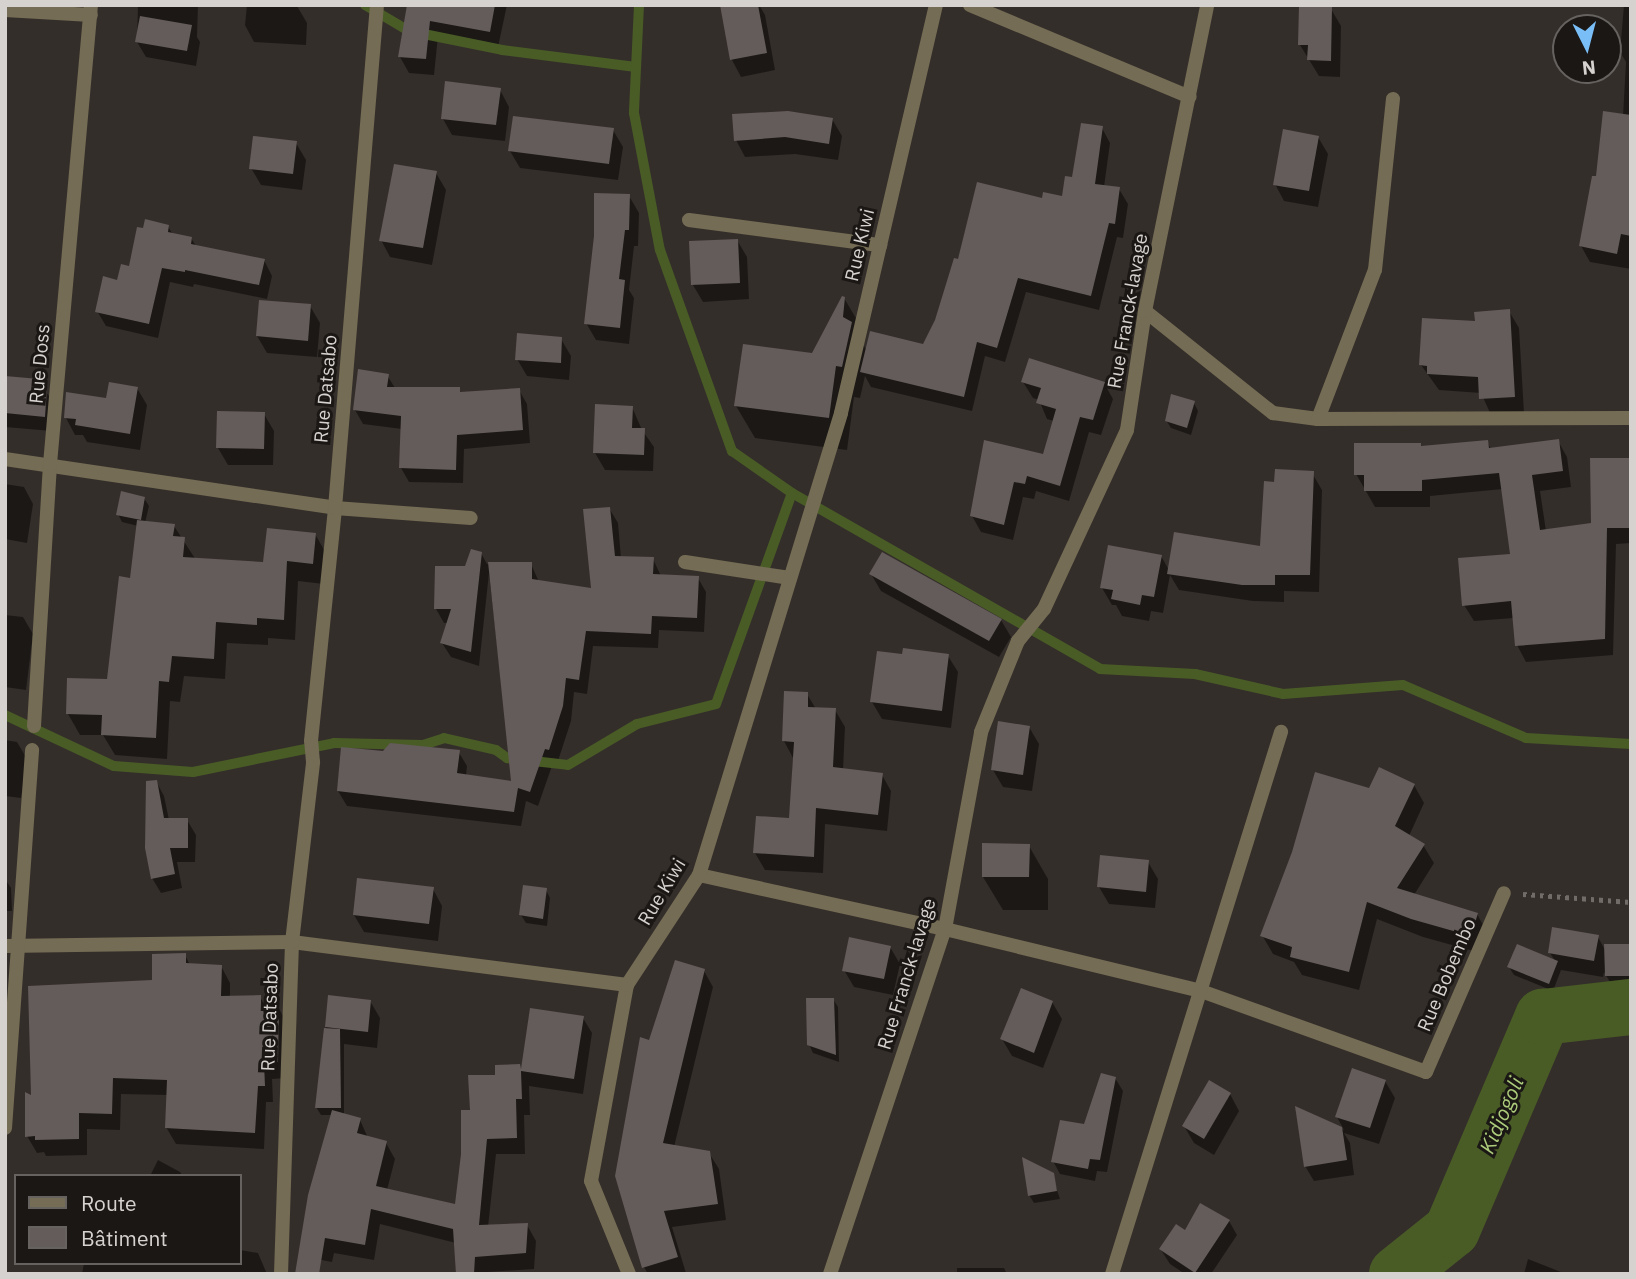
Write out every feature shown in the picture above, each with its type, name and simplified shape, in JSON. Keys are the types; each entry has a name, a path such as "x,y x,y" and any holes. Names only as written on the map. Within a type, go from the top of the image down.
{"street":[{"name":"Rue Datsabo","path":"281,1274 292,942 313,762 311,741 335,508 377,5"},
{"name":"Rue Kiwi","path":"629,1274 591,1181 627,985 699,875 841,412 936,5"},
{"path":"970,5 1190,97"},
{"name":"Rue Franck-lavage","path":"830,1274 945,929 981,732 1018,642 1044,609 1127,430 1145,311 1207,5"},
{"path":"5,10 91,10"},
{"name":"Rue Doss","path":"34,726 50,464 91,10"},
{"path":"1318,419 1375,270 1393,99"},
{"path":"689,220 880,245"},
{"path":"1145,311 1273,413 1318,419 1631,418"},
{"path":"5,459 335,508 471,517"},
{"path":"685,562 752,570 790,578"},
{"path":"1112,1274 1281,732"},
{"path":"5,1128 12,945 32,750"},
{"path":"699,875 945,929 1201,991"},
{"name":"Rue Bobembo","path":"1201,991 1426,1072 1504,893"},
{"path":"12,945 292,942 627,985"}],"path":[{"path":"1504,893 1631,902"}],"building":[{"path":"407,5 495,5 490,32 430,21 426,59 398,57"},
{"path":"720,5 758,5 767,53 730,60"},
{"path":"1299,6 1332,7 1331,61 1307,60 1308,45 1298,45"},
{"path":"140,16 192,25 187,51 135,42"},
{"path":"445,81 501,88 496,125 441,119"},
{"path":"788,111 833,118 829,144 785,137 734,141 732,114"},
{"path":"1603,111 1631,115 1631,236 1621,234 1617,254 1579,246 1592,176 1596,176"},
{"path":"513,116 614,128 609,164 508,151"},
{"path":"1081,123 1103,126 1095,184 1120,187 1115,224 1109,223 1091,296 1018,278 997,348 977,342 964,397 860,372 870,331 923,344 935,320 954,258 958,259 977,182 1042,198 1043,192 1062,196 1065,176 1072,177"},
{"path":"1283,129 1319,136 1309,191 1273,185"},
{"path":"253,136 297,141 293,174 249,169"},
{"path":"394,164 437,171 423,248 379,241"},
{"path":"594,193 630,194 629,230 625,230 619,279 625,280 620,328 584,324 594,236"},
{"path":"145,219 169,225 168,232 192,237 191,244 265,259 259,285 162,268 149,324 95,312 103,276 117,280 121,264 129,266 137,227 143,228"},
{"path":"738,239 740,283 691,285 689,241"},
{"path":"842,296 845,297 843,317 852,322 842,367 836,366 829,418 734,406 743,344 812,353"},
{"path":"259,300 311,304 308,341 256,336"},
{"path":"1510,309 1515,397 1479,399 1478,377 1427,374 1427,366 1419,365 1422,318 1475,321 1474,312"},
{"path":"517,333 562,337 561,363 515,360"},
{"path":"1029,358 1105,382 1093,420 1080,417 1060,486 1027,476 1025,484 1014,482 1004,525 970,516 984,440 1043,454 1056,409 1036,403 1041,388 1021,382"},
{"path":"358,369 389,374 387,387 460,387 460,392 520,388 523,430 457,435 456,470 399,468 401,416 353,410"},
{"path":"5,376 39,379 38,387 47,388 45,417 5,413"},
{"path":"109,382 138,387 130,434 75,425 76,419 64,418 66,392 106,398"},
{"path":"1171,394 1195,401 1187,428 1165,421"},
{"path":"595,404 633,406 632,428 645,428 644,455 593,453"},
{"path":"217,411 265,412 264,449 216,448"},
{"path":"1559,439 1563,471 1532,475 1540,530 1591,523 1590,458 1631,458 1631,528 1607,528 1605,639 1515,646 1511,601 1462,606 1458,558 1510,554 1499,473 1422,480 1422,491 1364,491 1364,475 1354,475 1354,443 1421,443 1421,446 1488,440 1489,448"},
{"path":"1275,469 1314,471 1310,575 1275,575 1275,585 1242,585 1167,574 1174,532 1260,546 1264,481 1274,482"},
{"path":"121,491 145,497 141,520 116,515"},
{"path":"610,507 615,556 654,557 653,574 699,576 697,618 652,616 651,634 586,631 579,680 566,678 563,706 549,750 545,749 530,792 518,788 514,812 337,791 341,747 383,751 390,743 460,750 457,773 511,781 488,562 532,562 532,579 591,588 583,509"},
{"path":"137,520 175,524 173,536 185,537 183,557 263,562 267,528 316,533 313,564 287,561 284,620 257,618 257,625 216,622 214,659 172,656 169,682 159,681 156,738 101,735 102,715 66,714 67,678 107,679 119,576 130,578"},
{"path":"1108,545 1162,555 1154,597 1142,595 1140,605 1111,599 1113,590 1100,588"},
{"path":"471,549 482,552 471,652 440,643 451,609 434,609 435,566 465,566"},
{"path":"882,552 1002,619 989,641 869,574"},
{"path":"903,648 949,654 942,711 870,702 877,651 902,654"},
{"path":"784,691 808,692 808,707 836,708 833,767 883,773 878,815 816,808 814,857 753,853 756,816 789,818 794,742 782,741"},
{"path":"998,721 1030,726 1023,775 991,770"},
{"path":"1379,767 1415,784 1395,826 1425,844 1397,888 1478,913 1471,936 1411,919 1367,902 1349,972 1290,957 1292,947 1260,936 1292,852 1315,772 1369,788"},
{"path":"157,780 164,818 188,818 188,848 170,848 175,874 151,879 145,848 146,781"},
{"path":"982,843 1030,844 1029,877 982,877"},
{"path":"1100,855 1149,860 1146,892 1097,887"},
{"path":"357,878 434,887 429,924 353,915"},
{"path":"523,885 547,888 543,919 519,915"},
{"path":"1552,927 1599,935 1594,961 1548,953"},
{"path":"849,937 891,946 884,979 842,971"},
{"path":"1517,944 1558,961 1549,984 1507,967"},
{"path":"1604,944 1631,944 1631,976 1605,976"},
{"path":"186,953 186,963 222,965 221,996 261,995 261,1006 279,1005 278,1062 264,1063 265,1086 258,1086 255,1133 165,1128 167,1080 113,1078 112,1114 79,1113 79,1139 35,1140 35,1136 25,1137 25,1092 31,1095 28,986 152,980 152,954"},
{"path":"675,960 705,969 663,1143 710,1151 718,1204 664,1211 678,1257 642,1268 615,1176 640,1037 649,1040"},
{"path":"1021,988 1053,1001 1034,1053 1000,1039"},
{"path":"328,995 371,1000 368,1032 325,1027"},
{"path":"806,998 834,998 836,1055 807,1045"},
{"path":"530,1008 584,1016 574,1079 521,1071 522,1099 516,1099 517,1138 487,1139 479,1225 528,1223 526,1253 475,1257 474,1274 456,1274 453,1229 371,1209 365,1245 325,1238 319,1274 295,1274 308,1195 332,1110 361,1118 357,1133 387,1141 376,1186 455,1204 461,1154 461,1110 470,1110 468,1075 495,1075 495,1065 520,1064 521,1069"},
{"path":"324,1028 340,1029 341,1108 315,1108"},
{"path":"1352,1068 1386,1080 1370,1128 1335,1117"},
{"path":"1101,1073 1116,1077 1100,1160 1090,1159 1088,1169 1051,1162 1060,1120 1084,1124"},
{"path":"1209,1080 1231,1093 1204,1139 1182,1126"},
{"path":"1295,1106 1342,1127 1347,1160 1304,1167"},
{"path":"1022,1157 1054,1173 1057,1191 1028,1196"},
{"path":"1200,1203 1230,1220 1195,1273 1159,1249 1176,1224 1185,1230"}],"waterway":[{"path":"365,5 409,31 502,50 636,67"},
{"path":"639,5 634,113 660,250 732,451 792,493 1100,669 1195,674 1283,694 1403,685 1526,738 1631,744"},
{"path":"5,715 114,766 193,772 334,743 423,745 444,738 496,750 507,758 568,765 637,724 716,704 792,493"},
{"name":"Kidjogoli","path":"1397,1274 1452,1230 1543,1017 1631,1007"}]}
